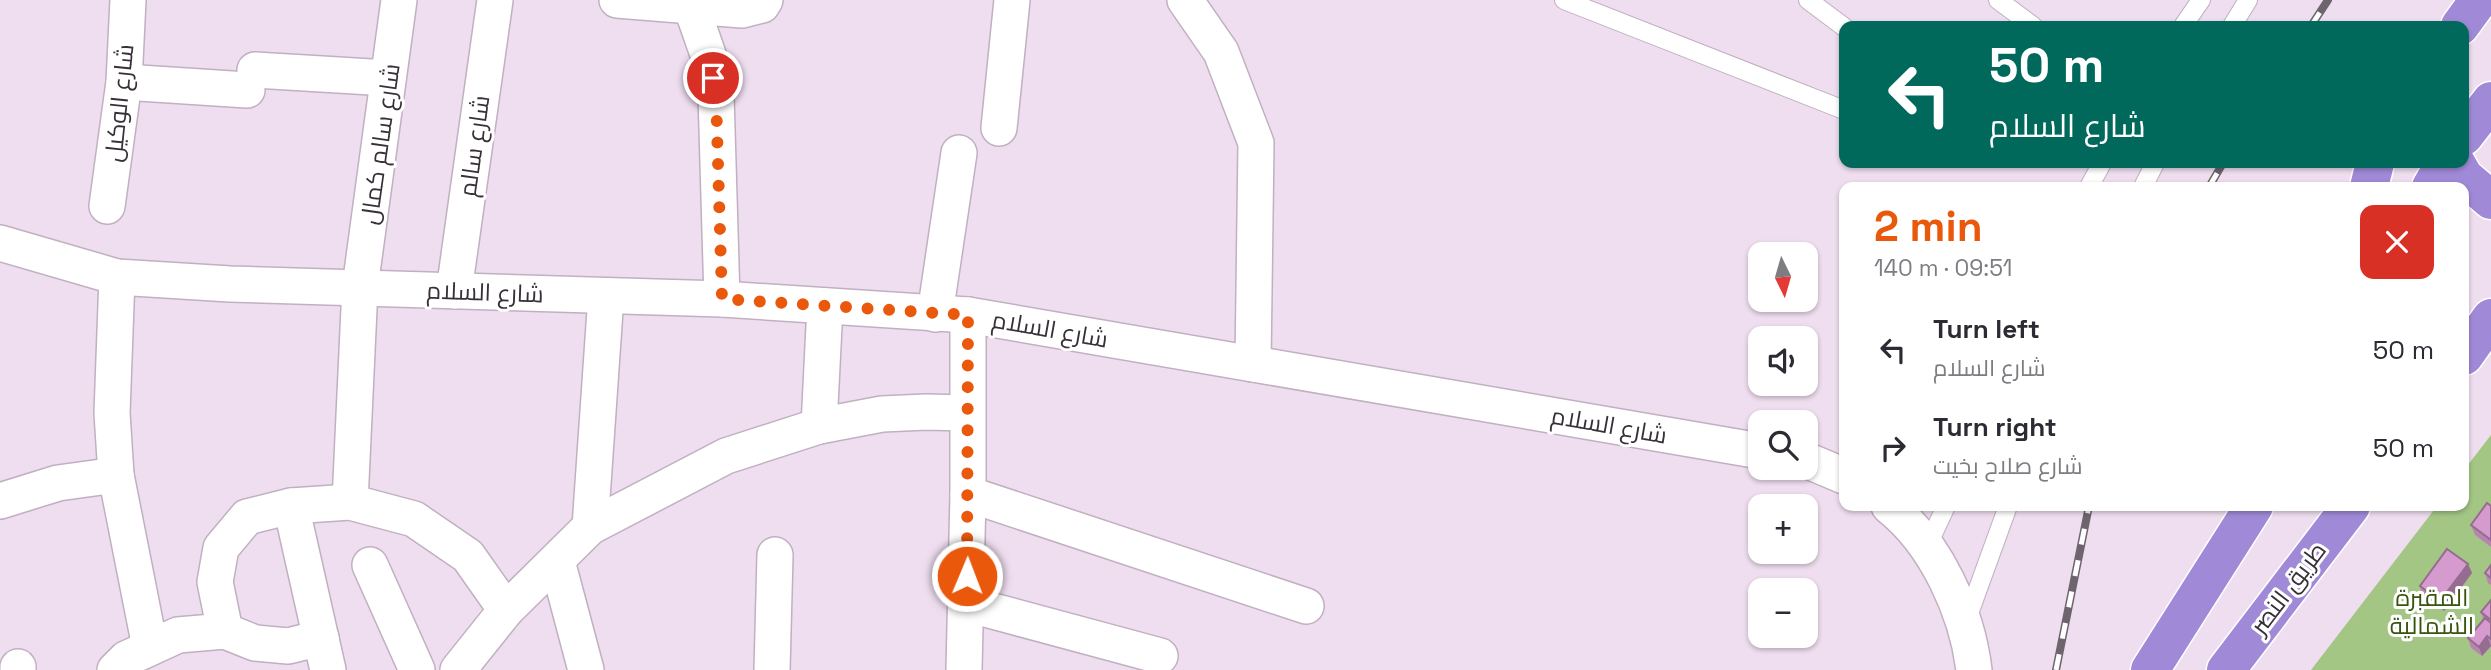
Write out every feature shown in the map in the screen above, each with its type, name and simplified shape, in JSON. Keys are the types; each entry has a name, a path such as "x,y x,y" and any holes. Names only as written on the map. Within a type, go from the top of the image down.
{"highway":[{"path":"2464,21 2479,0"},
{"path":"2469,130 2491,101"},
{"path":"2459,168 2464,177 2491,200"},
{"path":"2150,670 2251,511"},
{"name":"طريق النصر","path":"2226,670 2347,511"}],"street":[{"name":"شارع الوكيل","path":"107,206 124,82 126,0"},
{"name":"شارع سالم كمال","path":"350,502 360,287 399,0"},
{"name":"شارع سالم","path":"454,291 495,0"},
{"path":"617,0 690,3 742,10 762,5 765,0"},
{"path":"999,128 1012,0"},
{"path":"1185,0 1221,52 1256,143 1253,364"},
{"path":"690,3 710,60 716,95 722,299"},
{"path":"124,82 388,78"},
{"path":"959,153 951,315 967,414 967,604 964,670"},
{"name":"شارع السلام","path":"0,243 117,277 230,284 722,299 951,315 1748,449"},
{"path":"117,277 112,413 117,475 150,647"},
{"path":"590,527 606,296"},
{"path":"819,426 825,306"},
{"path":"458,670 506,610 590,527 726,456 819,426 882,414 967,414"},
{"path":"1818,465 1839,474"},
{"path":"0,501 58,483 117,475"},
{"path":"968,494 1306,606"},
{"path":"225,631 215,582 222,548 247,517 291,506 350,502 414,519 468,556 506,610"},
{"path":"115,670 126,659 178,635 225,631 255,643 288,646 324,654 291,506"},
{"path":"1894,511 1927,547 1965,622 1975,670"},
{"path":"772,670 775,555"},
{"path":"557,562 586,670"},
{"path":"370,565 418,670"},
{"path":"967,604 1160,656"}],"lane":[{"path":"1564,0 1839,108"},
{"path":"1808,0 1839,23"},
{"path":"1998,0 2026,21"},
{"path":"2186,21 2201,0"},
{"path":"2235,21 2248,0"},
{"path":"1927,547 1944,511"},
{"path":"1965,622 2006,511"}],"green space":[{"name":"المقبرة الشمالية","path":"2491,435 2491,670 2311,670 2433,511 2469,511 2469,464"}],"building":[{"path":"2487,503 2491,506 2491,540 2471,525"},
{"path":"2447,549 2468,564 2440,601 2420,586"},
{"path":"2491,565 2491,578 2485,573"},
{"path":"2491,600 2491,620 2481,612"},
{"path":"2485,618 2491,623 2491,639 2487,636 2479,647 2468,638"}],"railway":[{"path":"2314,21 2328,0"},
{"path":"2212,182 2220,168"},
{"path":"2056,670 2088,511"}],"route":[{"path":"713,78 716,95 722,299 968,315 967,576"}]}
